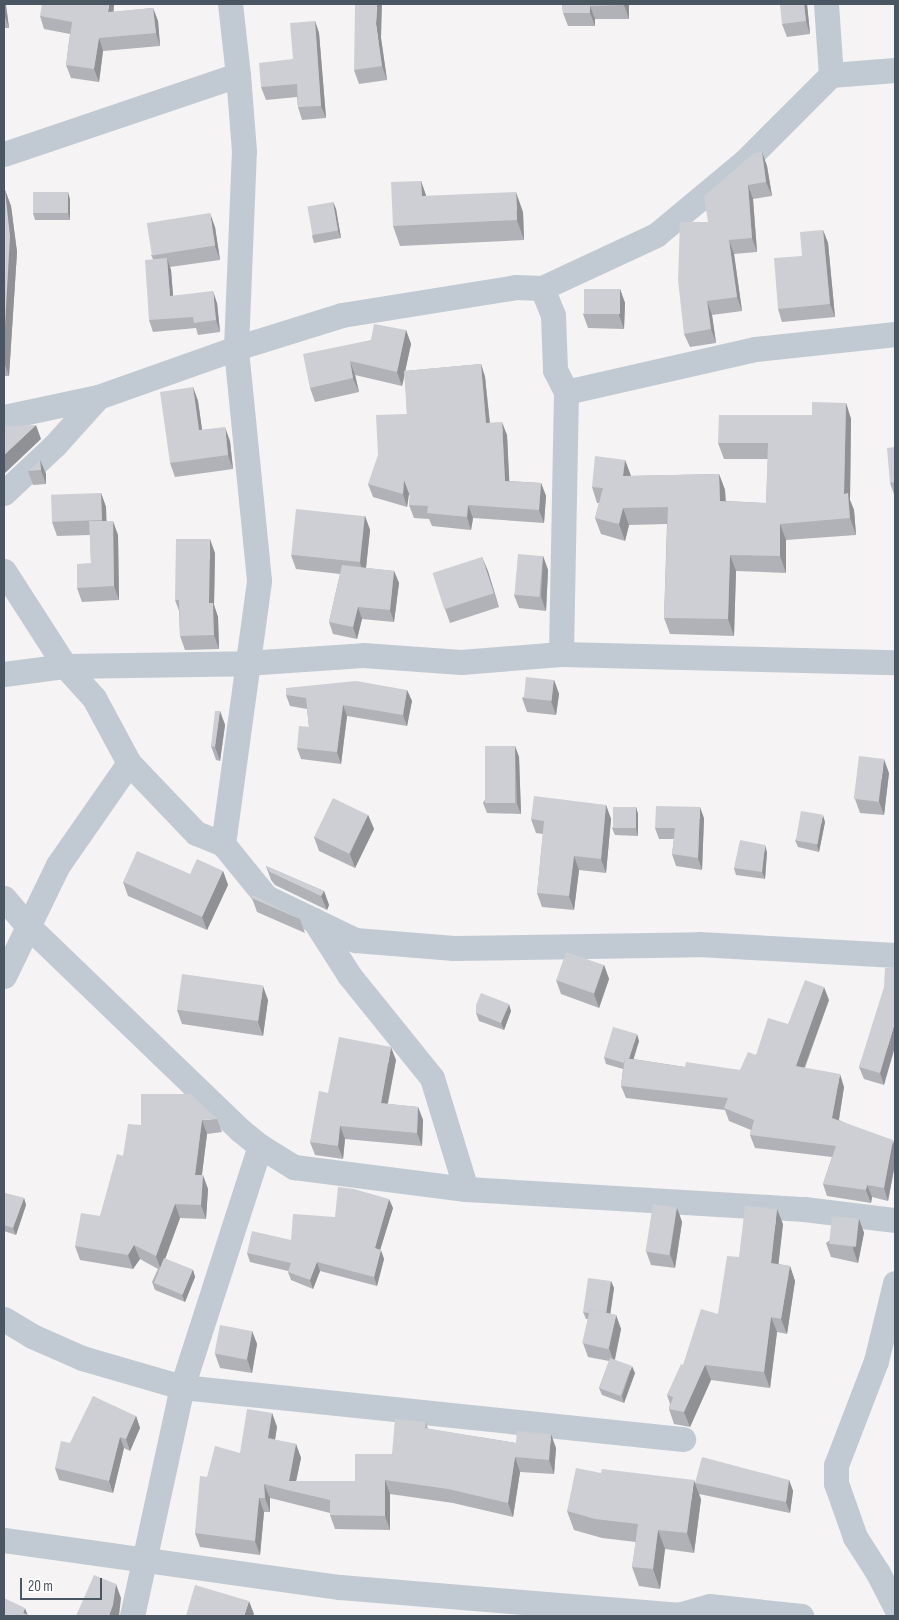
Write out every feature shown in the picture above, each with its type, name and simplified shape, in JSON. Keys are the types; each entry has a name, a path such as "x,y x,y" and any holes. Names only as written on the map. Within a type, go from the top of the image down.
{"street":[{"path":"223,844 259,580 236,348 244,151 230,4"},
{"path":"826,4 831,75"},
{"path":"4,417 98,397 236,348 342,315 516,287 542,288 656,235 744,162 831,75 895,70"},
{"path":"4,154 238,75"},
{"path":"542,288 553,315 555,370 566,392 561,654"},
{"path":"566,392 755,349 895,334"},
{"path":"4,493 55,445 98,397"},
{"path":"4,571 66,666 94,698 129,763 196,833 223,844 266,897 354,940 454,948 699,944 895,955"},
{"path":"4,674 66,666 247,662 363,655 461,662 561,654 895,662"},
{"path":"4,976 58,865 129,763"},
{"path":"4,898 28,925 240,1130 260,1146 294,1167 466,1189 804,1209 895,1220"},
{"path":"314,920 349,975 432,1078 466,1189"},
{"path":"132,1616 182,1387 260,1146"},
{"path":"895,1282 876,1361 836,1465 836,1483 855,1537 878,1574 895,1607"},
{"path":"4,1319 32,1336 82,1358 182,1387 683,1439"},
{"path":"4,1540 145,1562 340,1587 678,1615 709,1606 801,1616"}],"building":[{"path":"42,4 109,4 108,12 153,8 156,33 99,38 94,69 66,65 72,22 40,16"},
{"path":"355,4 377,4 376,24 382,66 354,70"},
{"path":"562,4 624,5 590,6 590,13 563,13"},
{"path":"780,4 804,4 806,21 782,24"},
{"path":"315,21 321,106 298,107 297,84 261,87 259,63 293,59 290,23"},
{"path":"762,152 766,182 748,185 752,238 729,240 737,297 707,301 711,329 684,334 678,280 680,222 708,222 704,196 754,153"},
{"path":"421,181 422,196 516,192 517,220 393,226 391,182"},
{"path":"4,190 10,236 4,344"},
{"path":"33,192 68,192 68,213 33,213"},
{"path":"333,202 338,231 312,235 307,207"},
{"path":"210,213 215,246 152,256 147,223"},
{"path":"823,230 830,304 778,309 774,258 802,256 800,232"},
{"path":"167,258 170,296 213,291 216,320 194,323 193,317 149,320 145,260"},
{"path":"584,289 620,289 620,314 584,314"},
{"path":"374,324 406,330 397,372 350,361 353,378 310,388 303,354 371,340"},
{"path":"481,364 486,423 502,422 505,481 541,483 539,510 468,505 467,517 427,513 428,506 409,505 410,496 404,480 403,494 368,484 378,455 376,415 407,414 404,371"},
{"path":"193,387 199,430 225,427 228,455 170,463 160,392"},
{"path":"812,402 846,403 844,494 848,493 850,518 780,524 780,556 730,555 728,619 664,618 668,507 623,508 619,524 595,518 603,488 592,487 595,456 625,460 623,476 719,474 720,501 766,503 768,443 718,443 719,415 812,415"},
{"path":"36,425 4,455 4,426"},
{"path":"895,447 895,482 890,483 887,448"},
{"path":"40,460 41,470 28,471"},
{"path":"101,493 102,520 52,522 51,495"},
{"path":"296,509 365,516 360,562 291,555"},
{"path":"89,521 113,521 114,586 77,588 77,564 91,563"},
{"path":"176,539 210,539 209,603 213,603 214,635 180,636 179,600 175,600"},
{"path":"518,554 543,556 539,597 514,595"},
{"path":"482,557 494,593 444,609 433,573"},
{"path":"342,565 394,571 390,610 358,607 353,627 329,622"},
{"path":"526,677 554,680 552,701 524,698"},
{"path":"356,681 407,690 403,715 343,705 337,752 297,748 299,726 309,727 306,698 286,695 286,688"},
{"path":"215,711 220,711 215,747 211,746"},
{"path":"485,746 515,746 515,803 485,803"},
{"path":"859,756 884,759 879,802 854,799"},
{"path":"534,796 606,805 601,859 574,856 569,896 537,893 544,821 531,819"},
{"path":"333,798 368,815 349,854 314,837"},
{"path":"656,806 700,807 698,858 672,854 675,828 655,828"},
{"path":"613,807 636,807 636,828 613,828"},
{"path":"801,811 823,815 817,844 796,841"},
{"path":"740,840 765,845 762,872 734,868"},
{"path":"137,851 190,874 197,859 223,871 202,917 123,882"},
{"path":"266,866 324,891 321,896 270,872"},
{"path":"253,895 300,919 252,898"},
{"path":"566,952 604,965 594,993 556,980"},
{"path":"885,968 895,968 895,1022 880,1073 859,1067 884,987"},
{"path":"182,974 263,985 258,1021 177,1010"},
{"path":"805,980 824,987 796,1066 840,1074 832,1118 893,1140 884,1188 867,1185 866,1190 823,1184 836,1146 750,1135 754,1120 724,1108 728,1098 621,1086 625,1058 685,1067 686,1062 740,1070 748,1052 756,1055 768,1018 788,1024"},
{"path":"481,993 509,1004 501,1023 476,1013 476,1005"},
{"path":"613,1027 637,1034 629,1059 625,1058 624,1063 604,1057"},
{"path":"339,1037 391,1047 381,1103 418,1107 417,1133 340,1126 338,1146 310,1142 319,1091 328,1093"},
{"path":"141,1094 191,1094 217,1119 202,1120 195,1175 203,1175 201,1205 175,1204 156,1256 134,1245 128,1255 75,1246 81,1213 100,1216 117,1154 123,1156 128,1124 141,1125"},
{"path":"338,1187 354,1189 389,1199 375,1248 381,1250 374,1277 317,1262 310,1280 288,1272 291,1263 247,1253 252,1231 291,1240 293,1214 335,1217"},
{"path":"4,1193 24,1198 13,1228 4,1225"},
{"path":"653,1204 677,1208 669,1255 645,1251"},
{"path":"745,1206 777,1209 771,1263 790,1266 781,1319 771,1317 764,1372 705,1365 684,1412 669,1409 673,1397 667,1395 681,1364 683,1365 701,1309 718,1314 727,1256 739,1257"},
{"path":"832,1216 859,1219 856,1247 829,1244"},
{"path":"164,1258 193,1270 183,1295 154,1283"},
{"path":"588,1278 611,1281 606,1313 590,1309 589,1313 583,1312"},
{"path":"590,1309 616,1315 608,1349 582,1343"},
{"path":"220,1325 252,1331 247,1360 214,1353"},
{"path":"610,1358 632,1366 621,1396 599,1388"},
{"path":"93,1396 136,1416 126,1439 120,1437 109,1481 55,1468 61,1441 70,1443"},
{"path":"247,1409 272,1413 268,1438 296,1444 289,1481 355,1481 355,1454 392,1454 395,1419 426,1422 425,1428 516,1443 517,1431 551,1434 549,1460 515,1457 508,1503 448,1489 385,1480 385,1516 330,1515 330,1500 264,1484 265,1498 259,1498 255,1541 195,1533 200,1476 207,1477 215,1446 240,1453"},
{"path":"702,1457 789,1480 786,1502 695,1483"},
{"path":"576,1468 601,1473 602,1469 694,1480 687,1533 658,1530 653,1569 632,1567 638,1524 595,1519 567,1511"},
{"path":"94,1575 116,1584 113,1605 109,1616 76,1616"},
{"path":"195,1585 249,1601 244,1616 186,1616"},
{"path":"4,1598 25,1608 23,1613 32,1616 4,1616"}]}
